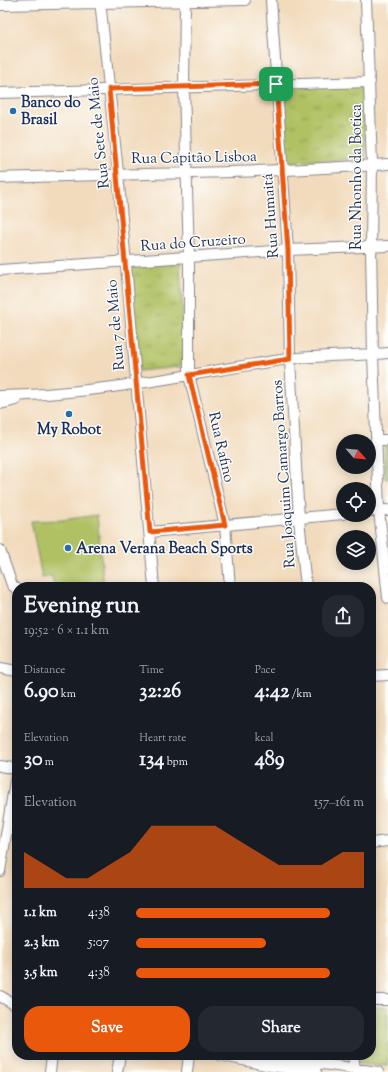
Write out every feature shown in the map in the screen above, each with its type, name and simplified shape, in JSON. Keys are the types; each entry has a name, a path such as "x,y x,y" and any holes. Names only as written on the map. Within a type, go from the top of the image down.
{"street":[{"path":"0,5 245,0"},
{"name":"Rua Humaitá","path":"271,0 288,250 290,359"},
{"name":"Rua Nhonho da Botica","path":"366,0 372,165 371,247 376,434"},
{"name":"Rua Rafino","path":"185,1 184,87 189,257 189,375 225,525 230,582"},
{"name":"Rua Sete de Maio","path":"100,2 118,173 124,262"},
{"path":"0,93 370,82"},
{"name":"Rua Capitão Lisboa","path":"0,178 118,173 282,170 388,164"},
{"name":"Rua do Cruzeiro","path":"0,270 288,250 388,246"},
{"name":"Rua 7 de Maio","path":"124,262 154,582"},
{"path":"0,404 34,396 136,384 290,359 388,353"},
{"name":"Rua Joaquim Camargo Barros","path":"290,359 299,519 305,582"},
{"path":"0,396 34,396"},
{"path":"376,440 388,440"},
{"name":"Rua Nhonho da Botica","path":"376,440 379,510 388,598"},
{"path":"150,532 336,515"},
{"path":"0,550 12,585"},
{"path":"0,668 12,670"},
{"path":"376,676 388,675"},
{"path":"0,766 12,768"},
{"path":"0,871 12,799"},
{"path":"376,842 388,841"},
{"path":"0,996 12,1003"},
{"path":"376,1000 388,1000"},
{"path":"50,1072 51,1060"},
{"path":"117,1072 119,1060"},
{"path":"187,1072 188,1060"},
{"path":"274,1060 316,1072"},
{"path":"279,1060 378,1072"},
{"path":"354,1060 355,1069"}],"green space":[{"path":"364,86 365,159 286,162 283,88"},
{"path":"180,263 185,360 179,367 139,371 129,267"},
{"path":"388,444 388,479 385,479 385,445"},
{"name":"Arena Verana Beach Sports","path":"97,515 104,582 53,582 52,576 42,578 31,521 62,520"},
{"path":"376,1007 388,1007 388,1066 358,1064 358,1060 376,1060"}],"place":[{"name":"Banco do Brasil","path":"13,111"},
{"name":"My Robot","path":"69,414"},
{"name":"Arena Verana Beach Sports","path":"68,548"}],"route":[{"path":"276,84 288,250 290,359 189,375 225,525 150,532 124,262 118,173 109,89 276,84"}]}
